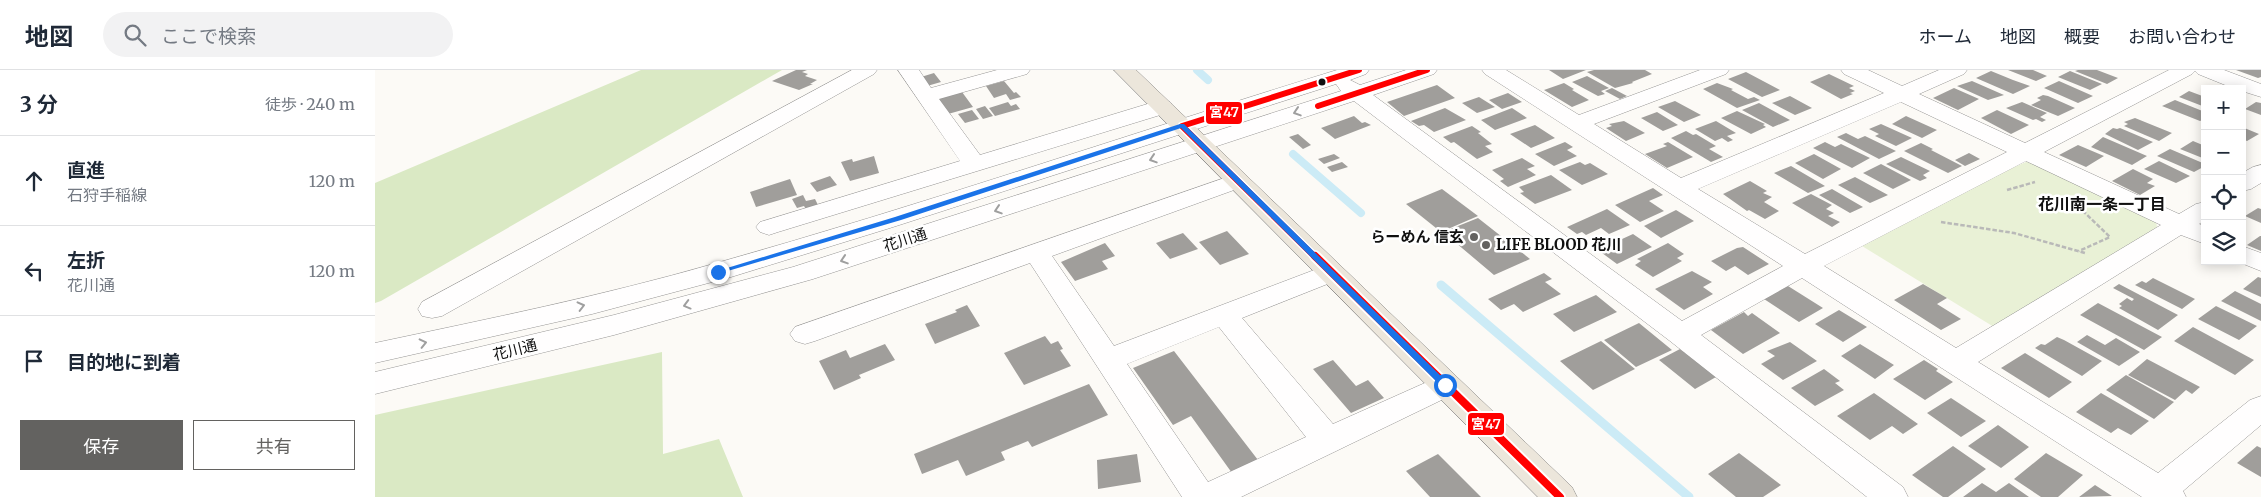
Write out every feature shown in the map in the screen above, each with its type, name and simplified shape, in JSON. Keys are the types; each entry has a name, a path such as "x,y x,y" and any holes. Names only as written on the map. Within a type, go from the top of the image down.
{"main road":[{"path":"1124,70 1559,497"}],"street":[{"path":"432,309 867,70"},
{"path":"908,70 974,164"},
{"path":"926,96 1020,70"},
{"name":"花川通","path":"375,383 614,325 803,273 1350,80 1427,70"},
{"path":"1492,70 2164,494 2261,408"},
{"path":"1577,123 1719,70"},
{"path":"1851,70 2201,234"},
{"path":"1679,188 1957,70"},
{"path":"1680,334 1803,266 2185,70"},
{"path":"2205,70 2261,91"},
{"path":"1350,80 1891,497"},
{"path":"769,227 1162,107"},
{"name":"花川通","path":"375,353 546,315 718,272 898,218 1191,135"},
{"path":"2246,181 2261,172"},
{"path":"805,334 1236,181"},
{"path":"1956,362 2201,212"},
{"path":"1036,252 1200,497"},
{"path":"2246,256 2261,263"},
{"path":"1108,360 1330,273"},
{"path":"1224,315 1327,440"},
{"path":"1209,497 1445,385"}],"path":[{"path":"2031,177 2039,181"},
{"path":"2062,195 2083,211 2110,237 2078,251"},
{"path":"1908,212 1927,222 1999,229 2049,241 2114,264"}],"green space":[{"path":"641,70 782,70 375,303 375,183"},
{"path":"2026,162 2037,163 2156,222 2157,227 2114,264 1994,327 1862,246 1908,212"},
{"path":"662,352 663,454 719,439 743,497 375,497 375,415"}],"building":[{"path":"796,70 807,70 802,72 808,74 805,76 817,80 810,84 813,84 799,90 772,81"},
{"path":"1549,70 1586,70 1563,79"},
{"path":"1594,70 1645,70 1652,74 1633,83 1615,88 1587,72"},
{"path":"2008,70 2033,70 2047,76 2036,81"},
{"path":"2097,70 2118,78 2107,84 2075,71"},
{"path":"2236,70 2261,70 2261,77 2258,78"},
{"path":"1991,71 2030,86 2013,94 1976,78"},
{"path":"2070,71 2102,84 2090,90 2058,77"},
{"path":"1746,72 1780,90 1762,97 1728,79"},
{"path":"934,73 941,82 927,86 921,77"},
{"path":"1829,74 1854,86 1849,88 1855,91 1850,93 1853,94 1841,99 1810,82"},
{"path":"1587,76 1609,88 1601,91 1605,94 1598,96 1572,82"},
{"path":"1004,81 1014,93 1016,92 1021,97 1010,100 1006,94 994,98 986,86"},
{"path":"1972,81 2004,95 1988,100 1957,86"},
{"path":"2059,81 2093,96 2078,103 2044,88"},
{"path":"1564,83 1589,100 1572,107 1544,90"},
{"path":"1717,83 1733,89 1731,90 1748,99 1754,97 1760,100 1737,108 1703,89"},
{"path":"1437,85 1455,98 1404,116 1387,102"},
{"path":"1612,88 1627,96 1620,99 1605,91"},
{"path":"1954,88 1979,99 1958,110 1933,98"},
{"path":"2189,91 2201,96 2201,105 2179,97"},
{"path":"962,92 973,107 948,114 938,98"},
{"path":"1508,93 1522,102 1502,109 1489,100"},
{"path":"2043,95 2075,108 2058,116 2031,105 2041,100 2037,98"},
{"path":"1790,96 1812,108 1795,115 1772,103"},
{"path":"1479,97 1495,107 1477,113 1462,103"},
{"path":"2175,100 2201,110 2201,121 2200,121 2162,106"},
{"path":"1675,101 1701,115 1684,122 1658,107"},
{"path":"1008,102 1011,106 1016,104 1020,109 995,116 989,108"},
{"path":"2022,102 2047,113 2040,117 2046,120 2042,122 2036,119 2033,120 2006,108"},
{"path":"2256,102 2261,103 2261,115 2246,109"},
{"path":"1759,103 1790,120 1773,127 1742,110"},
{"path":"985,106 993,116 983,119 976,109"},
{"path":"1445,108 1466,120 1434,132 1424,125 1419,126 1411,121"},
{"path":"1512,108 1527,118 1495,130 1481,120"},
{"path":"972,110 979,119 965,123 958,114"},
{"path":"1997,110 2029,125 2011,134 1981,118"},
{"path":"1737,111 1765,124 1763,125 1766,127 1751,134 1721,118"},
{"path":"1657,112 1678,125 1663,131 1641,118"},
{"path":"1354,116 1362,123 1365,122 1371,125 1335,139 1321,128"},
{"path":"1906,116 1937,130 1922,138 1892,124"},
{"path":"2135,118 2172,133 2159,141 2124,126 2128,124 2124,122"},
{"path":"1624,121 1645,133 1626,141 1606,128 1612,126 1609,124"},
{"path":"1716,121 1736,133 1727,136 1733,140 1728,142 1722,138 1715,141 1695,129"},
{"path":"1881,124 1912,138 1896,146 1875,136 1879,134 1869,129"},
{"path":"1535,125 1555,138 1531,148 1510,134"},
{"path":"1472,126 1481,132 1478,133 1492,144 1485,146 1493,152 1477,159 1454,142 1451,143 1443,137"},
{"path":"2113,128 2120,128 2153,142 2138,150 2105,134"},
{"path":"2246,129 2259,134 2247,141"},
{"path":"1686,131 1693,135 1696,134 1716,146 1709,149 1723,157 1711,162 1671,138"},
{"path":"1846,133 1858,139 1865,136 1896,151 1879,159 1837,137"},
{"path":"1298,134 1311,145 1303,149 1289,137"},
{"path":"2103,137 2147,156 2132,165 2091,147"},
{"path":"2193,141 2201,144 2201,157 2180,149"},
{"path":"1565,142 1573,147 1567,150 1577,156 1554,166 1535,154"},
{"path":"1668,142 1693,157 1667,168 1645,154 1667,146 1663,144"},
{"path":"1825,142 1835,147 1841,144 1870,158 1852,168 1813,148"},
{"path":"1921,143 1962,166 1948,173 1904,151"},
{"path":"2078,145 2104,156 2086,167 2059,155"},
{"path":"2170,149 2201,162 2201,168 2194,172 2157,156"},
{"path":"1969,153 1980,159 1965,166 1955,160"},
{"path":"1334,154 1340,158 1324,164 1318,159"},
{"path":"1814,154 1841,169 1823,179 1795,163"},
{"path":"874,156 879,173 850,181 841,162 852,159 853,162"},
{"path":"1901,157 1930,171 1923,175 1927,178 1920,181 1886,164"},
{"path":"1522,158 1535,166 1527,169 1536,175 1508,187 1500,181 1504,179 1492,170"},
{"path":"2159,161 2190,176 2176,183 2144,169"},
{"path":"1342,162 1348,167 1332,172 1327,167"},
{"path":"1580,162 1585,165 1590,163 1608,174 1582,185 1559,170"},
{"path":"1881,164 1911,180 1893,189 1863,173"},
{"path":"1791,166 1825,186 1808,193 1774,173"},
{"path":"2133,169 2153,179 2147,183 2155,186 2140,195 2112,181"},
{"path":"1551,175 1572,190 1535,204 1520,193 1524,192 1519,187"},
{"path":"830,176 837,185 817,192 810,183"},
{"path":"1855,177 1888,195 1870,203 1838,185"},
{"path":"790,179 797,195 756,207 750,192"},
{"path":"1750,181 1767,191 1763,193 1772,197 1764,202 1779,211 1765,219 1749,210 1747,211 1723,194"},
{"path":"1653,188 1663,195 1649,201 1664,211 1640,222 1615,205"},
{"path":"1442,189 1478,216 1441,232 1406,204"},
{"path":"1832,189 1863,207 1850,213 1819,195"},
{"path":"1811,194 1832,205 1826,209 1834,213 1828,216 1840,222 1832,227 1792,203"},
{"path":"803,195 806,201 815,199 819,207 807,211 804,206 797,208 792,199"},
{"path":"2258,208 2261,209 2261,223 2246,216"},
{"path":"1607,209 1630,225 1609,234 1601,228 1586,235 1582,232 1577,234 1567,227"},
{"path":"1676,210 1694,221 1661,238 1644,226"},
{"name":"LIFE BLOOD 花川","path":"1478,218 1530,259 1494,275 1443,232"},
{"path":"1227,231 1249,254 1220,265 1199,242"},
{"path":"1183,233 1198,249 1170,259 1156,243"},
{"path":"1633,234 1652,247 1617,264 1598,250"},
{"path":"2260,236 2261,251 2247,245"},
{"path":"1105,243 1115,256 1102,261 1108,269 1075,281 1061,262"},
{"path":"1668,243 1684,254 1677,258 1682,261 1653,277 1635,265 1641,261 1637,259"},
{"path":"1743,247 1769,264 1748,275 1735,266 1726,271 1711,261 1737,248"},
{"path":"1692,271 1712,282 1703,287 1713,294 1684,310 1655,289"},
{"path":"1544,273 1552,279 1545,282 1561,294 1523,312 1514,304 1501,310 1488,299"},
{"path":"2258,277 2261,278 2261,297 2243,289"},
{"path":"2153,278 2195,299 2182,309 2135,285 2142,281 2146,283"},
{"path":"1923,284 1947,298 1937,304 1961,319 1941,330 1894,300"},
{"path":"2119,284 2178,315 2158,330 2119,308 2122,306 2119,304 2127,298 2132,301 2134,299 2113,288"},
{"path":"1788,286 1823,308 1799,322 1764,299"},
{"path":"2235,291 2261,304 2261,321 2221,301"},
{"path":"1596,295 1617,312 1574,332 1553,314"},
{"path":"2098,303 2162,337 2144,350 2080,315"},
{"path":"967,305 980,326 935,344 925,324 957,312 955,310"},
{"path":"2216,306 2257,326 2239,340 2198,319"},
{"path":"1839,310 1867,327 1843,342 1815,324"},
{"path":"1744,312 1748,316 1752,313 1780,333 1743,354 1711,330"},
{"path":"1639,323 1672,350 1636,367 1604,340"},
{"path":"2193,327 2254,360 2235,375 2174,341"},
{"path":"2087,335 2105,345 2116,338 2140,352 2119,366 2077,342"},
{"path":"1045,336 1051,344 1058,341 1063,349 1060,350 1071,366 1024,385 1004,353"},
{"path":"2057,337 2102,361 2082,376 2035,348 2041,344 2045,345"},
{"path":"1601,341 1635,369 1593,390 1560,361"},
{"path":"1790,342 1817,361 1783,380 1761,364 1775,356 1767,351"},
{"path":"885,344 895,360 859,375 861,378 834,390 819,361 846,350 850,358"},
{"path":"1860,344 1894,365 1875,379 1841,356"},
{"path":"1680,349 1716,377 1695,389 1659,360"},
{"path":"1174,351 1258,460 1232,473 1191,416 1173,425 1133,368"},
{"path":"2025,353 2072,382 2049,398 2001,368"},
{"path":"2147,359 2200,387 2192,394 2186,390 2175,400 2128,375"},
{"path":"1333,360 1356,386 1368,380 1384,398 1351,413 1313,369"},
{"path":"1924,360 1938,369 1936,371 1953,382 1925,400 1893,379"},
{"path":"1824,369 1840,381 1835,383 1844,390 1815,406 1791,388"},
{"path":"2126,375 2174,402 2154,419 2106,390"},
{"path":"1089,384 1108,415 1032,447 1028,441 1001,452 1005,460 966,476 958,460 922,474 914,454"},
{"path":"1874,393 1918,424 1903,434 1892,426 1870,440 1837,416"},
{"path":"2101,393 2149,421 2131,435 2118,428 2111,433 2076,412"},
{"path":"1951,398 1986,421 1961,437 1927,413"},
{"path":"1998,425 2029,447 2001,468 1968,446"},
{"path":"1953,446 1986,469 1948,497 1943,497 1912,475"},
{"path":"2257,446 2261,448 2261,477 2237,463"},
{"path":"1739,453 1781,485 1763,497 1736,497 1708,474"},
{"path":"2046,453 2083,475 2058,497 2041,497 2014,479"},
{"path":"1137,454 1141,482 1098,489 1097,460"},
{"path":"1438,454 1481,497 1430,497 1406,471"},
{"path":"1982,483 1996,492 2009,483 2029,497 1963,497"},
{"path":"2095,485 2112,496 2079,497"}],"waterway":[{"path":"1197,70 1208,80"},
{"path":"1293,154 1361,213"},
{"path":"1441,285 1689,497"}],"transit line":[{"name":"宮47","path":"1359,70 1182,126 1560,497"},
{"name":"宮47","path":"1318,106 1427,70"}],"place":[{"name":"らーめん 信玄","path":"1474,237"},
{"name":"LIFE BLOOD 花川","path":"1486,245"}],"district":[{"name":"花川南一条一丁目","path":"2102,204"}],"route":[{"path":"718,272 898,218 1182,126 1445,385"}]}
